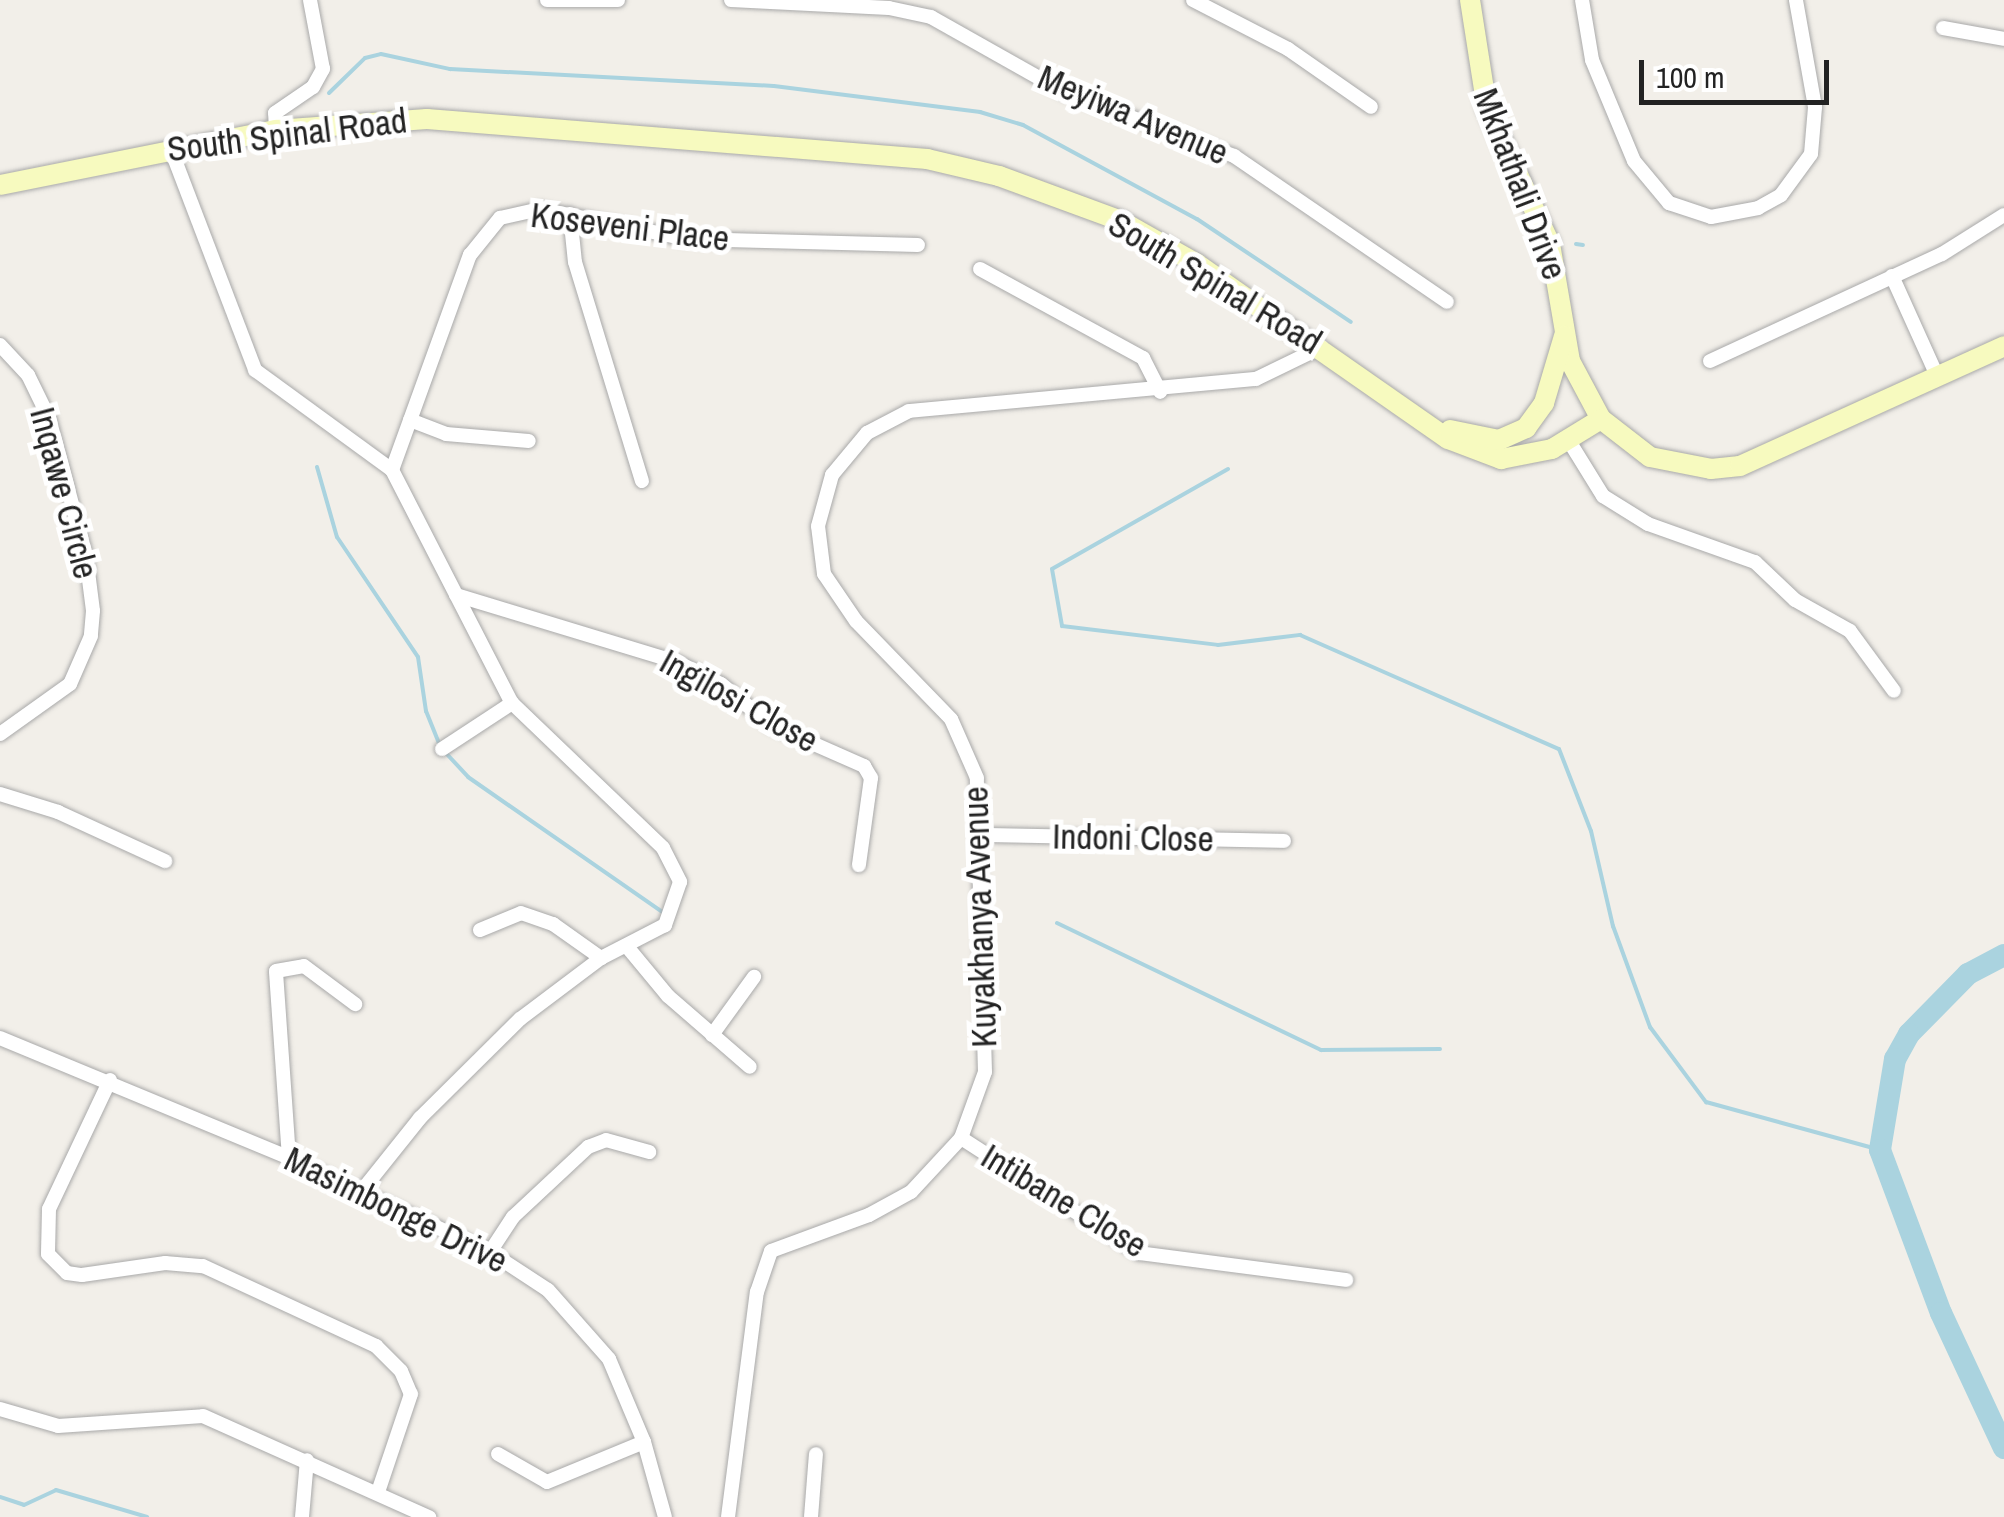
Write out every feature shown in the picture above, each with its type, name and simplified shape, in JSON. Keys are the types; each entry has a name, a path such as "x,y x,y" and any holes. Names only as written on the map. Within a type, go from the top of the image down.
{"street":[{"path":"276,130 275,112 313,87 323,69 310,0"},
{"path":"547,0 618,0"},
{"name":"Meyiwa Avenue","path":"731,0 894,4 932,17 1064,92 1234,156 1446,302"},
{"path":"1194,0 1288,49 1371,107"},
{"name":"Mkhathali Drive","path":"1470,0 1488,108 1550,244 1579,387 1601,419"},
{"path":"1582,0 1592,60 1634,161 1669,203 1711,217 1758,208 1780,195 1810,154 1814,107 1796,0"},
{"path":"1944,28 2004,39"},
{"name":"South Spinal Road","path":"0,185 170,147 276,130 427,118 928,160 1014,181 1121,221 1322,347 1474,453 1500,459 1569,441 1601,419"},
{"path":"170,147 254,370 392,470 512,703 673,861 679,896 671,916 629,949 602,958 500,1037 422,1116 361,1192"},
{"name":"Koseveni Place","path":"392,470 478,238 500,218 528,209 570,214 688,240 918,246"},
{"path":"570,214 575,262 642,481"},
{"path":"1710,362 1892,276 2004,215"},
{"path":"980,269 1144,358 1160,392"},
{"path":"1892,276 1938,378"},
{"path":"1428,424 1486,440 1526,428 1544,403 1566,328"},
{"name":"Inqawe Circle","path":"0,345 28,375 49,418 86,556 93,612 92,636 70,684 0,734"},
{"path":"1601,419 1650,457 1695,468 1740,466 2004,346"},
{"name":"Kuyakhanya Avenue","path":"728,1517 758,1292 771,1251 892,1204 935,1172 962,1138 985,1072 982,835 977,778 951,719 856,621 824,574 818,526 826,489 850,448 909,412 1160,392 1256,379 1322,347"},
{"path":"410,420 446,434 529,441"},
{"path":"1569,441 1604,496 1648,524 1754,562 1795,600 1850,631 1894,691"},
{"name":"Ingilosi Close","path":"456,595 677,662 721,684 771,726 864,766 871,778 859,865"},
{"path":"442,749 512,703"},
{"path":"0,794 58,812 166,861"},
{"name":"Indoni Close","path":"982,835 1284,841"},
{"path":"480,930 522,913 553,924 602,958"},
{"path":"629,949 712,1035 750,1067"},
{"path":"289,1158 276,971 304,966 355,1004"},
{"path":"712,1035 754,977"},
{"name":"Masimbonge Drive","path":"0,1038 110,1080 289,1158 490,1252 548,1290 593,1336 623,1387 644,1442 665,1517"},
{"path":"110,1080 48,1210 48,1254 66,1273 82,1275 165,1263 203,1266 376,1346 401,1371 411,1394 378,1492"},
{"name":"Intibane Close","path":"962,1138 1139,1252 1346,1280"},
{"path":"490,1252 513,1217 588,1147 606,1140 649,1152"},
{"path":"0,1409 70,1426 203,1416 429,1517"},
{"path":"498,1454 547,1482 644,1442"},
{"path":"811,1517 816,1454"},
{"path":"302,1517 307,1460"}],"waterway":[{"path":"329,93 365,58 381,54 450,69 774,86 980,112 1023,125 1197,219 1351,322"},
{"path":"1576,244 1583,245"},
{"path":"317,467 337,537 418,657 426,711 439,743"},
{"path":"1228,469 1052,569 1062,626 1218,645 1300,635 1559,749 1591,831 1613,926 1650,1027 1706,1102 1880,1150"},
{"path":"444,751 468,777 665,914"},
{"path":"1057,923 1321,1050 1440,1049"},
{"path":"2004,955 1968,974 1909,1034 1895,1059 1880,1150 1941,1313 2004,1448"},
{"path":"0,1497 24,1505 56,1490 147,1517"}]}
